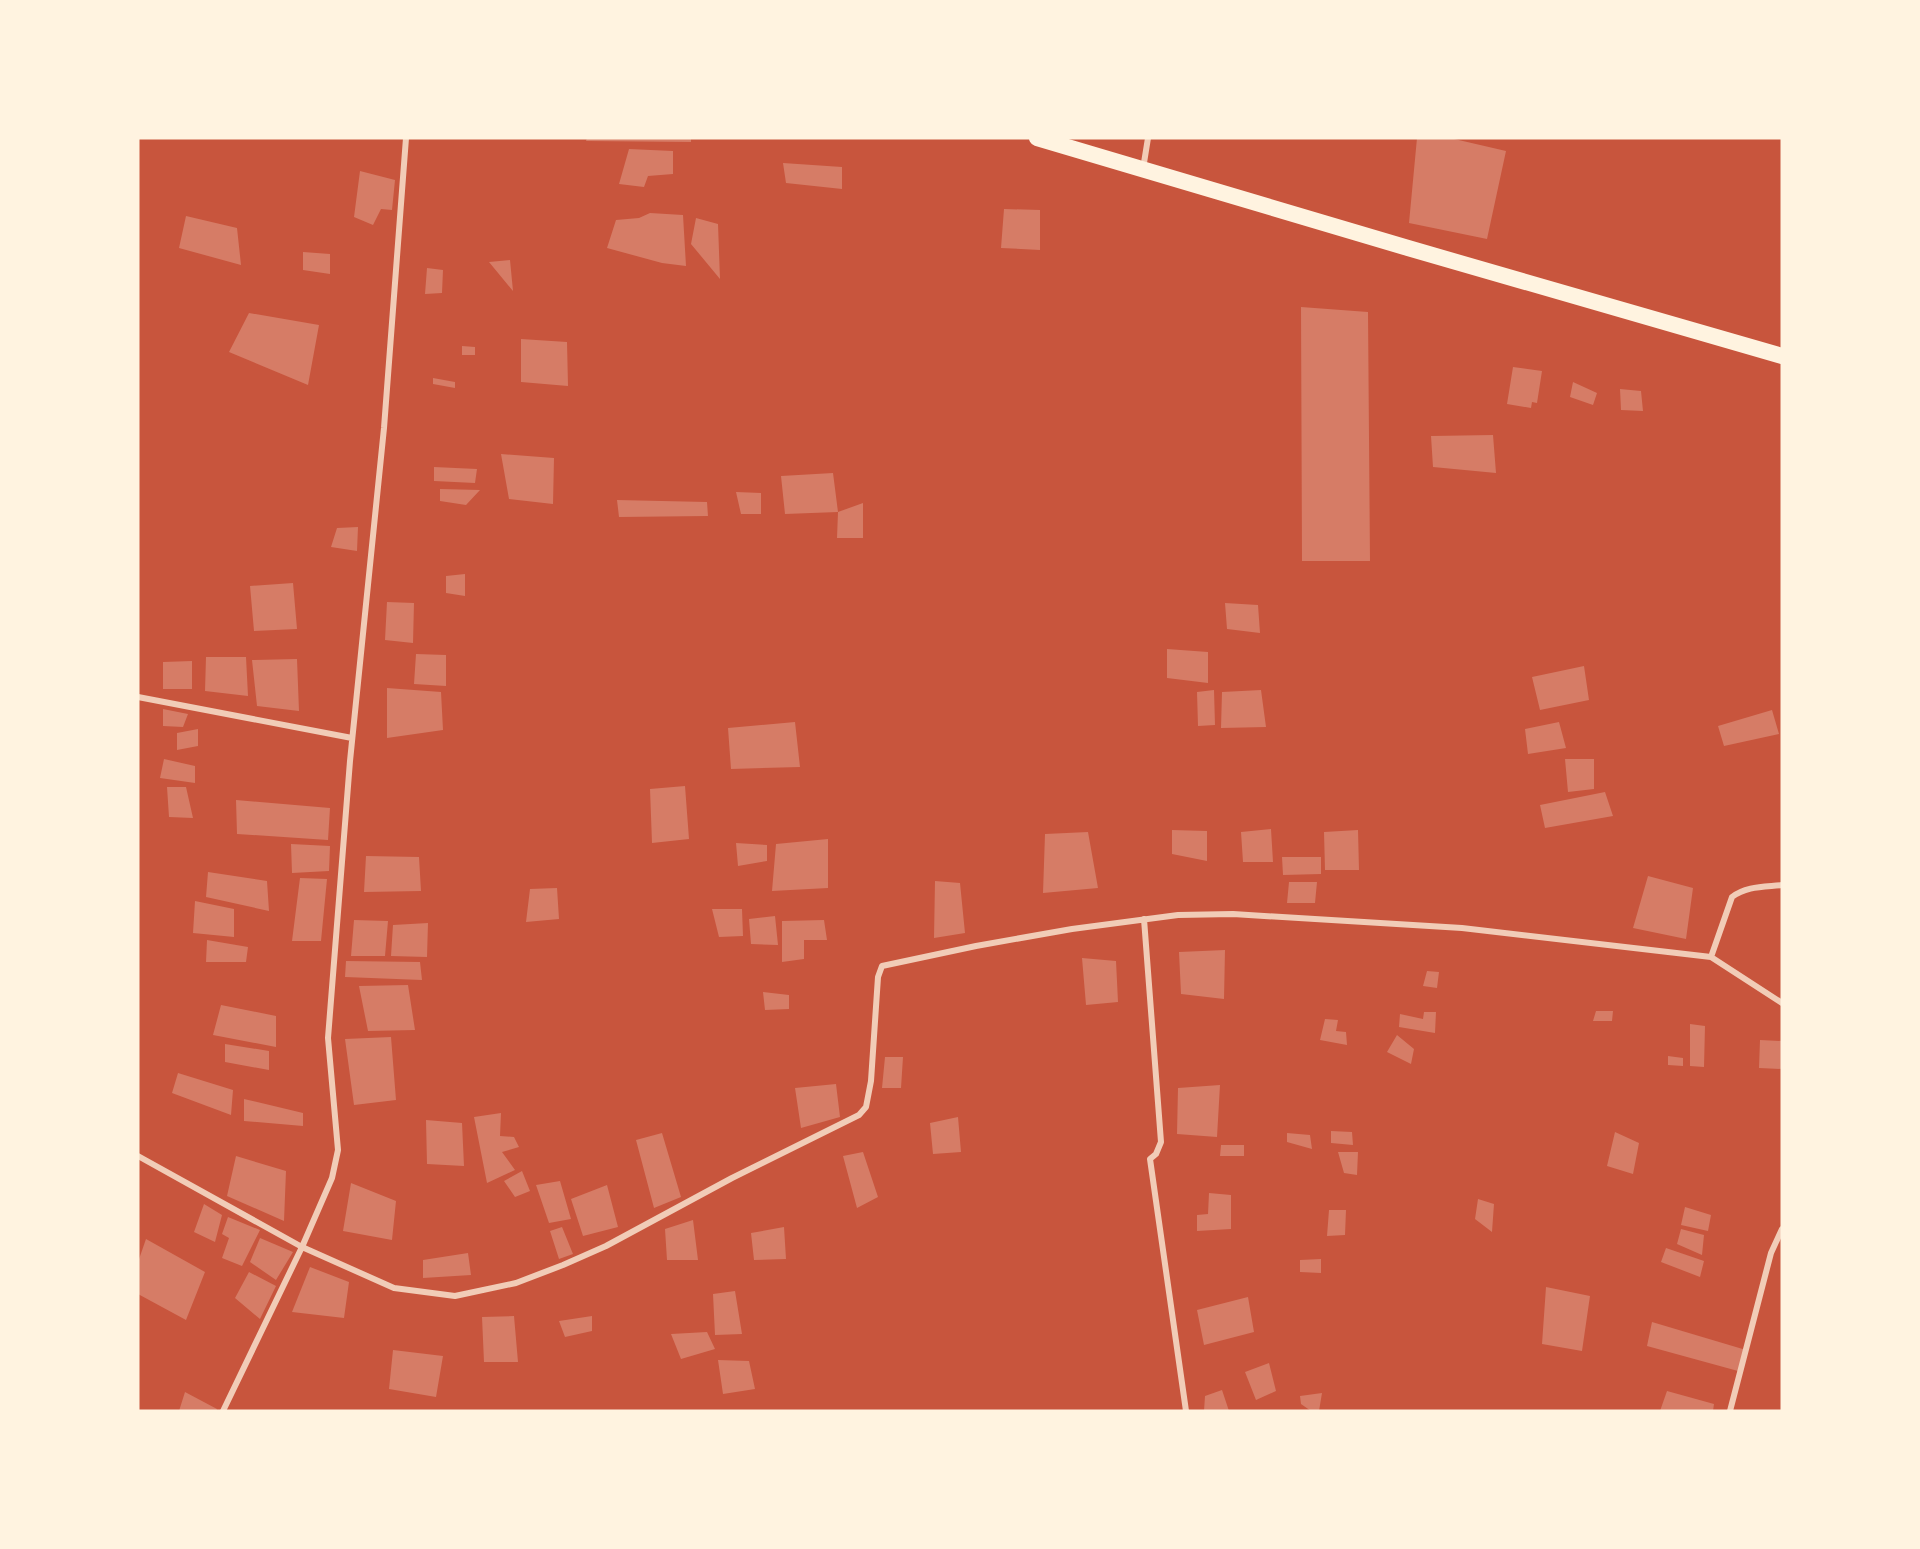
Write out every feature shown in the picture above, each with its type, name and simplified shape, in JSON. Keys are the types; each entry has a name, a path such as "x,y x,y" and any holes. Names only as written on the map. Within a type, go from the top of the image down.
{"highway":[{"path":"1037,138 1782,356"}],"street":[{"path":"223,1411 302,1248 332,1178 338,1150 328,1038 352,738 384,428 406,138"},
{"path":"1143,170 1148,138"},
{"path":"138,697 352,738"},
{"path":"1711,957 1732,897 1749,888 1782,885"},
{"path":"138,1156 302,1248 394,1288 455,1296 516,1283 606,1246 732,1178 859,1115 866,1107 872,1081 878,977 882,966 1050,932 1178,915 1233,914 1462,928 1711,957 1782,1003"},
{"path":"1144,919 1161,1142 1156,1154 1150,1159 1186,1411"},
{"path":"1730,1411 1771,1252 1782,1229"}],"building":[{"path":"587,138 691,138 691,142 586,141"},
{"path":"1417,138 1450,138 1506,151 1487,239 1409,223"},
{"path":"629,149 673,151 673,174 648,176 644,187 619,184"},
{"path":"783,163 842,167 842,189 786,183"},
{"path":"360,171 395,180 392,210 381,209 373,225 354,217"},
{"path":"1004,209 1040,210 1040,250 1001,248"},
{"path":"650,213 683,215 686,266 662,263 607,248 616,220 639,218"},
{"path":"186,216 237,228 241,265 179,248"},
{"path":"696,218 718,224 720,279 691,244"},
{"path":"303,252 330,254 330,274 303,270"},
{"path":"510,260 513,291 489,262"},
{"path":"427,268 443,270 442,293 425,294"},
{"path":"1301,307 1368,312 1370,561 1302,561"},
{"path":"249,313 319,325 308,385 229,352"},
{"path":"521,339 567,342 568,386 521,382"},
{"path":"462,346 475,347 475,355 462,355"},
{"path":"1513,367 1542,371 1537,403 1532,402 1531,408 1507,404"},
{"path":"433,378 455,382 455,388 433,384"},
{"path":"1573,382 1597,393 1593,405 1570,397"},
{"path":"1620,389 1641,391 1643,411 1621,410"},
{"path":"1493,435 1496,473 1433,467 1431,436"},
{"path":"501,454 554,458 553,504 509,499"},
{"path":"434,467 477,469 475,483 434,481"},
{"path":"833,473 838,512 785,514 781,476"},
{"path":"440,489 480,490 466,505 440,501"},
{"path":"736,492 761,493 761,514 741,514"},
{"path":"617,500 707,502 708,516 619,517"},
{"path":"863,503 863,538 837,538 838,512"},
{"path":"358,527 357,551 331,547 337,528"},
{"path":"465,574 465,596 446,593 446,576"},
{"path":"293,583 297,629 254,631 250,586"},
{"path":"387,602 414,603 413,643 385,640"},
{"path":"1225,603 1258,605 1260,633 1227,629"},
{"path":"1167,649 1208,652 1208,683 1167,678"},
{"path":"416,654 446,655 446,686 414,684"},
{"path":"206,657 246,657 248,696 205,691"},
{"path":"297,659 299,711 257,706 252,660"},
{"path":"192,661 192,689 163,689 163,662"},
{"path":"1584,666 1589,700 1540,710 1532,677"},
{"path":"387,688 441,692 443,730 387,738"},
{"path":"1214,690 1215,725 1198,726 1197,692"},
{"path":"1261,690 1266,727 1221,728 1222,692"},
{"path":"163,709 188,714 183,727 163,726"},
{"path":"1772,710 1779,734 1724,746 1718,726"},
{"path":"795,722 800,767 731,769 728,728"},
{"path":"1559,722 1566,748 1528,754 1525,729"},
{"path":"198,729 198,746 177,750 177,733"},
{"path":"164,759 195,766 195,783 160,778"},
{"path":"1565,759 1594,759 1594,789 1568,792"},
{"path":"685,786 689,839 652,843 650,789"},
{"path":"167,787 186,787 193,818 169,817"},
{"path":"1605,792 1613,816 1545,828 1540,805"},
{"path":"236,800 330,808 328,840 237,834"},
{"path":"1271,829 1273,862 1243,862 1241,832"},
{"path":"1172,830 1207,831 1207,861 1172,854"},
{"path":"1358,830 1359,870 1325,870 1324,832"},
{"path":"1088,832 1098,888 1043,893 1045,834"},
{"path":"828,839 828,888 772,891 776,844"},
{"path":"736,843 767,845 767,861 738,866"},
{"path":"291,844 330,846 329,871 292,873"},
{"path":"366,856 419,857 421,891 364,892"},
{"path":"1282,857 1321,857 1321,874 1283,875"},
{"path":"208,872 267,881 269,911 206,897"},
{"path":"1648,876 1693,888 1686,939 1633,928"},
{"path":"300,878 327,879 321,941 292,941"},
{"path":"935,881 960,883 965,933 934,938"},
{"path":"1289,882 1317,882 1315,903 1287,903"},
{"path":"557,888 559,919 526,922 530,889"},
{"path":"195,901 234,909 234,937 193,933"},
{"path":"712,909 742,909 743,936 719,937"},
{"path":"775,916 778,945 751,944 749,919"},
{"path":"354,920 388,921 385,956 351,956"},
{"path":"824,920 827,940 804,940 804,959 782,962 782,921"},
{"path":"428,923 427,957 391,956 393,925"},
{"path":"207,940 248,947 246,962 206,962"},
{"path":"1225,950 1224,999 1181,994 1179,952"},
{"path":"1082,958 1116,961 1118,1002 1086,1005"},
{"path":"346,961 420,962 422,980 345,977"},
{"path":"1427,971 1439,972 1437,988 1423,986"},
{"path":"408,985 415,1030 368,1031 359,986"},
{"path":"763,992 789,995 789,1009 765,1010"},
{"path":"221,1005 276,1016 276,1047 213,1035"},
{"path":"1596,1011 1613,1011 1612,1021 1593,1021"},
{"path":"1424,1012 1436,1012 1435,1033 1399,1027 1400,1014 1423,1019"},
{"path":"1325,1019 1338,1020 1336,1031 1346,1032 1347,1045 1320,1040"},
{"path":"1690,1024 1705,1026 1704,1067 1690,1066"},
{"path":"1397,1035 1414,1049 1411,1064 1387,1052"},
{"path":"391,1037 396,1100 354,1105 345,1039"},
{"path":"1760,1040 1782,1041 1782,1069 1759,1068"},
{"path":"225,1044 269,1051 269,1070 225,1062"},
{"path":"1668,1056 1683,1058 1683,1066 1668,1065"},
{"path":"885,1057 903,1057 901,1088 882,1088"},
{"path":"178,1073 233,1090 231,1115 172,1093"},
{"path":"836,1084 840,1117 801,1128 795,1088"},
{"path":"1220,1085 1217,1137 1177,1134 1178,1088"},
{"path":"244,1099 303,1113 303,1126 244,1121"},
{"path":"501,1113 500,1136 514,1137 519,1147 502,1152 515,1170 487,1183 474,1117"},
{"path":"958,1117 961,1152 933,1154 930,1123"},
{"path":"426,1120 462,1123 464,1166 427,1164"},
{"path":"1331,1131 1352,1132 1353,1145 1331,1143"},
{"path":"1615,1132 1639,1143 1633,1174 1607,1166"},
{"path":"662,1133 681,1197 654,1208 636,1140"},
{"path":"1287,1133 1310,1135 1312,1149 1287,1142"},
{"path":"1221,1145 1244,1145 1244,1156 1220,1156"},
{"path":"863,1152 878,1197 857,1208 843,1156"},
{"path":"1338,1152 1358,1152 1357,1175 1344,1173"},
{"path":"236,1156 286,1171 284,1221 227,1196"},
{"path":"522,1171 530,1191 515,1197 504,1181"},
{"path":"560,1181 571,1219 549,1223 536,1185"},
{"path":"351,1183 396,1201 392,1240 343,1231"},
{"path":"607,1185 618,1227 583,1236 571,1199"},
{"path":"1209,1193 1231,1195 1231,1229 1197,1231 1197,1215 1208,1214"},
{"path":"1478,1199 1494,1204 1492,1232 1475,1219"},
{"path":"204,1204 222,1215 215,1242 194,1232"},
{"path":"1685,1207 1711,1215 1708,1231 1681,1225"},
{"path":"1329,1210 1346,1210 1345,1235 1327,1236"},
{"path":"228,1217 260,1230 242,1266 222,1258 229,1238 222,1234"},
{"path":"693,1220 698,1260 667,1260 665,1229"},
{"path":"562,1227 573,1254 559,1259 550,1231"},
{"path":"784,1227 786,1259 754,1260 751,1233"},
{"path":"1681,1229 1704,1235 1702,1255 1677,1244"},
{"path":"260,1238 293,1252 276,1280 250,1262"},
{"path":"146,1239 205,1272 186,1320 138,1294 138,1262"},
{"path":"1666,1248 1704,1261 1700,1277 1661,1262"},
{"path":"468,1253 471,1275 423,1278 423,1260"},
{"path":"1321,1259 1321,1273 1300,1272 1300,1260"},
{"path":"310,1267 349,1282 344,1318 292,1312"},
{"path":"249,1272 276,1286 260,1319 235,1298"},
{"path":"1546,1287 1590,1296 1582,1351 1542,1344"},
{"path":"735,1291 742,1334 715,1335 713,1294"},
{"path":"1248,1297 1254,1332 1204,1345 1197,1310"},
{"path":"514,1316 518,1362 484,1362 482,1317"},
{"path":"592,1316 592,1331 565,1337 559,1321"},
{"path":"1652,1322 1746,1350 1738,1371 1647,1346"},
{"path":"707,1332 715,1349 681,1359 671,1334"},
{"path":"393,1350 443,1356 436,1397 389,1389"},
{"path":"718,1360 749,1361 755,1389 723,1394"},
{"path":"1269,1363 1276,1391 1256,1400 1245,1372"},
{"path":"1222,1390 1229,1411 1204,1411 1205,1396"},
{"path":"1667,1391 1714,1404 1713,1411 1660,1411"},
{"path":"185,1392 217,1409 216,1411 179,1411"},
{"path":"1322,1393 1319,1411 1311,1411 1301,1404 1300,1396"}]}
